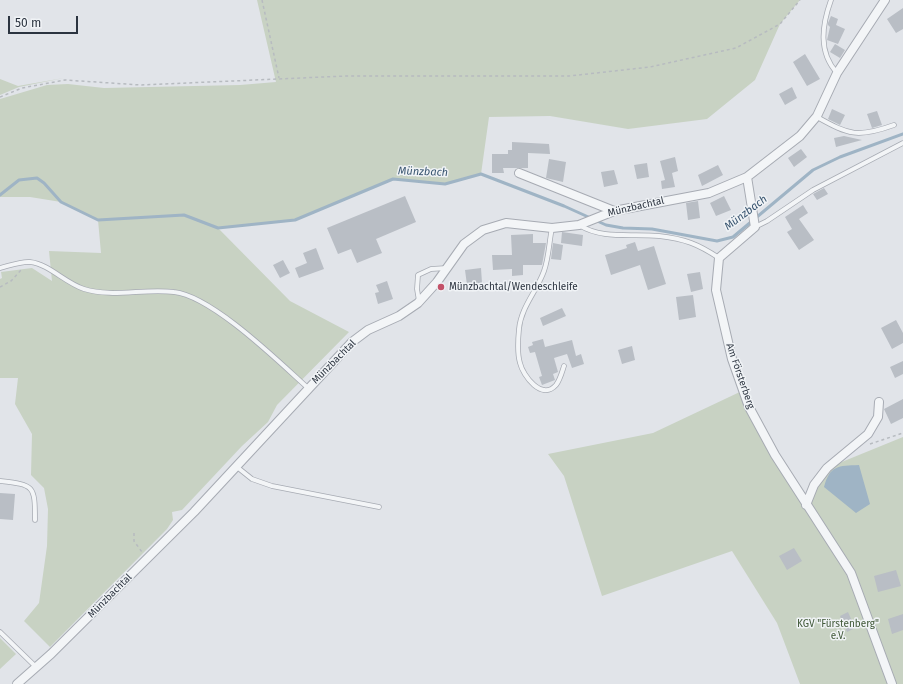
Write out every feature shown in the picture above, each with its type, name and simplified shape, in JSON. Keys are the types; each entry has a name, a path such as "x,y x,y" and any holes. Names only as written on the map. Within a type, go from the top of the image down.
{"street":[{"name":"Münzbachtal","path":"17,684 147,558 237,467 308,388 352,342 368,330 399,316 420,301 431,289 464,244 483,230 506,223 552,228 582,224 614,211 709,193 748,177 800,136 817,116 837,73 885,0"},
{"path":"519,173 614,211"},
{"path":"719,258 754,224 748,177"},
{"name":"Am Försterberg","path":"719,258 716,290 732,359 749,407 775,455 851,573 892,684"},
{"path":"806,505 814,485 827,468 868,434 878,417 879,402"}],"lane":[{"path":"831,0 824,33 824,52 829,64 837,73"},
{"path":"817,116 836,127 856,133 875,132 894,125"},
{"path":"754,224 767,221 813,190 903,143"},
{"path":"582,224 589,231 610,235 659,236 682,240 701,246 719,258"},
{"path":"552,228 545,270 522,316 519,329 520,362 527,377 533,384 543,390 548,391 556,385 564,366"},
{"path":"0,268 29,262 40,265 83,289 103,292 154,290 176,292 191,296 206,304 249,336 308,388"},
{"path":"420,301 417,289 418,276 431,269 447,268"},
{"path":"237,467 252,479 272,486 379,507"},
{"path":"0,480 22,483 31,487 35,497 35,520"},
{"path":"0,632 36,667"}],"path":[{"path":"262,0 278,78"},
{"path":"0,97 22,88 65,80 100,81 141,85 278,78 354,76 569,76 650,67 736,48 780,24 800,0"},
{"path":"0,287 11,281 29,262"},
{"path":"868,445 903,433"},
{"path":"134,533 134,541 147,558"}],"green space":[{"path":"257,0 800,0 780,24 755,80 707,119 628,129 550,116 489,117 481,174 445,184 393,179 295,220 218,228 290,301 349,332 277,405 268,422 242,446 182,510 172,512 173,520 167,529 50,647 24,621 39,603 47,546 48,509 44,488 31,475 32,434 15,404 18,378 0,378 0,279 2,278 1,272 32,268 52,281 49,251 101,253 98,220 61,202 30,197 0,197 0,99 47,85 68,84 104,88 240,85 276,82"},
{"path":"64,78 19,87 0,95 0,79 18,86"},
{"name":"KGV \"Fürstenberg\" e.V.","path":"744,390 750,407 804,499 827,468 903,437 903,684 800,684 777,623 732,551 602,596 564,476 548,454 653,433"},
{"path":"0,638 16,654 0,669"}],"water":[{"path":"859,465 870,504 856,513 824,487 829,474 836,468"}],"building":[{"path":"903,8 903,29 896,33 887,19"},
{"path":"831,16 838,19 836,25 845,29 838,44 827,40 830,27 828,23"},
{"path":"835,44 845,50 840,58 830,52"},
{"path":"805,54 820,79 807,86 793,62"},
{"path":"792,87 797,98 785,105 779,94"},
{"path":"832,109 845,115 840,125 828,119"},
{"path":"877,111 882,125 872,128 867,114"},
{"path":"844,136 862,140 836,147 834,138"},
{"path":"512,142 549,144 550,154 528,153 528,168 503,168 504,173 492,173 492,154 508,154 508,150 512,150"},
{"path":"801,149 807,157 794,167 788,158"},
{"path":"675,157 678,171 672,173 675,187 662,189 661,181 665,180 660,161"},
{"path":"549,159 566,162 563,182 546,178"},
{"path":"647,163 649,177 637,179 634,165"},
{"path":"718,165 723,175 702,186 698,175"},
{"path":"614,170 618,184 604,187 601,172"},
{"path":"824,188 828,194 817,200 813,194"},
{"path":"405,196 416,222 376,239 382,253 357,263 351,249 338,254 327,228"},
{"path":"724,196 731,210 716,216 710,203"},
{"path":"698,201 700,218 688,220 686,203"},
{"path":"803,205 808,213 799,219 814,240 799,250 787,232 792,229 785,217"},
{"path":"562,232 583,235 582,246 561,243"},
{"path":"533,234 533,243 546,243 542,265 523,265 523,275 512,276 512,269 493,270 492,255 512,255 511,235"},
{"path":"635,242 638,251 654,246 666,284 648,290 640,265 611,275 605,255 627,248 626,245"},
{"path":"553,243 563,245 561,260 551,259"},
{"path":"316,248 324,269 299,278 295,268 307,263 303,253"},
{"path":"283,260 290,273 280,278 273,265"},
{"path":"481,268 482,283 467,285 465,270"},
{"path":"700,272 703,289 691,292 687,274"},
{"path":"387,281 393,299 378,304 375,293 379,292 376,285"},
{"path":"693,295 696,317 679,320 676,297"},
{"path":"562,308 566,316 543,326 540,318"},
{"path":"896,320 903,333 903,343 892,349 881,328"},
{"path":"543,339 545,347 572,340 576,356 581,354 584,364 572,368 567,354 554,358 558,372 553,374 555,380 542,385 539,377 542,376 535,352 530,353 528,347 533,345 532,342"},
{"path":"632,346 635,360 622,364 618,350"},
{"path":"903,361 903,374 895,378 890,367"},
{"path":"903,399 903,418 891,424 884,409"},
{"path":"0,493 15,494 13,520 0,519"},
{"path":"794,548 802,561 787,570 779,556"},
{"path":"896,570 901,586 878,592 874,576"},
{"path":"848,612 855,628 847,632 840,616"},
{"path":"903,614 903,630 892,634 888,619"}],"waterway":[{"name":"Münzbach","path":"0,195 19,180 37,178 44,183 61,202 98,220 184,215 218,228 295,220 393,179 445,184 481,174 564,206 606,225 623,228 652,229 717,241 733,237 813,170 840,157 903,134"}],"place":[{"name":"Münzbachtal/Wendeschleife","path":"441,287"}]}
